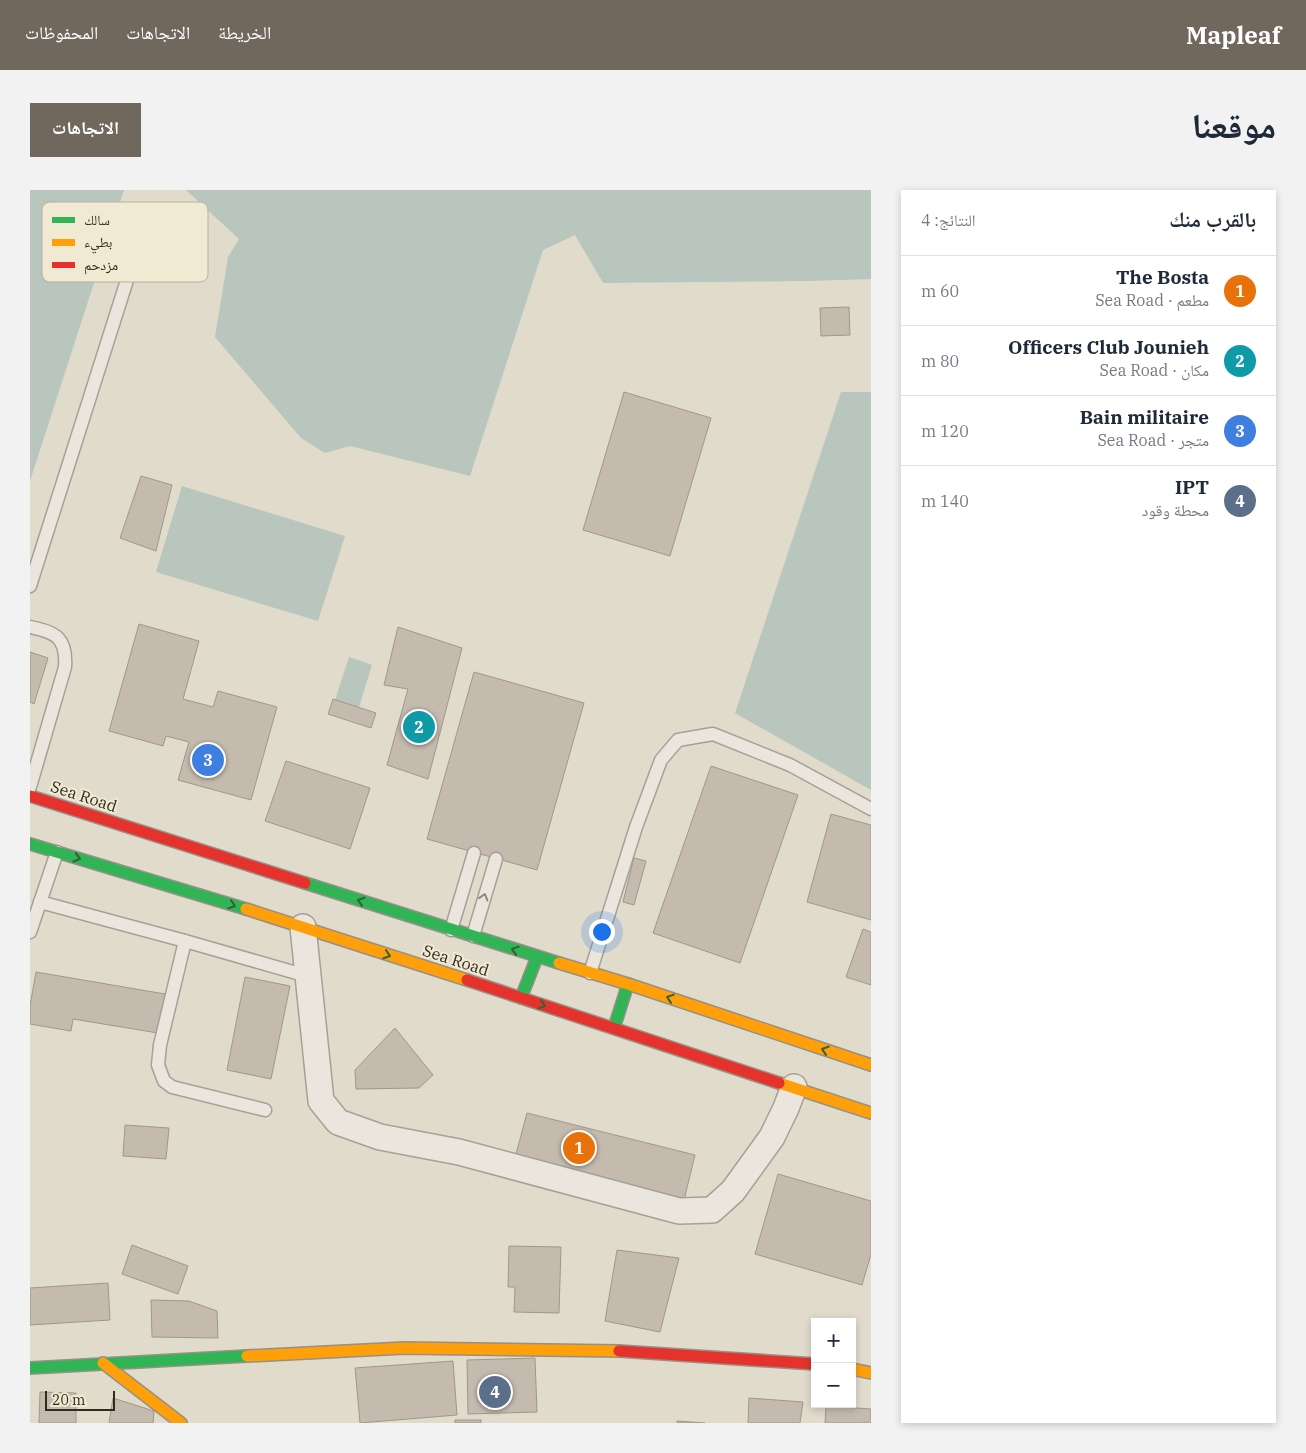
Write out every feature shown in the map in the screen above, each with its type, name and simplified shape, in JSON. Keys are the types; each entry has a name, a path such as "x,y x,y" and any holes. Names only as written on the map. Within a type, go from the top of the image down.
{"main road":[{"name":"Sea Road","path":"30,796 536,957 628,984 871,1065"},
{"name":"Sea Road","path":"30,844 303,927 871,1113"},
{"path":"521,998 536,957"},
{"path":"614,1028 628,984"},
{"path":"30,1368 404,1348 600,1350 811,1364"},
{"path":"102,1364 181,1423"},
{"path":"856,1370 871,1373"}],"street":[{"path":"303,927 321,1101 338,1122 380,1137 459,1152 680,1211 712,1210 733,1191 772,1138 794,1087"}],"lane":[{"path":"30,586 126,282"},
{"path":"30,627 42,629 60,638 66,652 65,667 30,787"},
{"path":"590,973 651,785 661,760 678,740 712,734 790,765 871,809"},
{"path":"30,932 57,852"},
{"path":"451,930 474,853"},
{"path":"473,936 496,859"},
{"path":"40,902 308,976"},
{"path":"185,941 160,1045 158,1065 164,1081 172,1087 265,1110"}],"shaded area":[{"path":"30,190 124,190 120,202 42,202 42,282 94,282 30,481"},
{"path":"186,190 871,190 871,279 603,283 575,235 543,250 470,476 350,446 325,453 301,438 215,337 228,257 239,239 208,210 208,202 199,202"},
{"path":"841,392 871,392 871,790 735,713"},
{"path":"182,486 345,536 318,621 156,572"},
{"path":"349,657 372,665 359,707 335,700"}],"building":[{"path":"849,307 850,335 821,336 820,308"},
{"path":"624,392 711,418 670,556 583,530"},
{"path":"141,476 172,485 156,551 120,538"},
{"path":"139,624 199,641 183,699 213,707 218,691 277,707 251,800 178,780 189,742 166,736 163,746 109,731"},
{"path":"398,627 462,648 428,779 387,765 408,689 384,685"},
{"path":"30,652 48,658 34,704 30,702"},
{"path":"474,672 584,703 537,870 427,839"},
{"path":"333,699 376,713 371,728 328,714"},
{"path":"286,761 370,788 350,849 265,821"},
{"path":"711,766 798,795 740,963 653,933"},
{"path":"831,814 871,825 871,920 807,902"},
{"path":"634,858 646,861 634,905 623,902"},
{"path":"863,929 871,932 871,985 846,977"},
{"path":"36,972 165,994 158,1033 73,1019 71,1031 30,1024 30,1006"},
{"path":"245,977 290,986 271,1079 227,1070"},
{"path":"395,1028 433,1075 419,1088 356,1089 355,1070"},
{"path":"527,1113 695,1155 684,1200 515,1158"},
{"path":"125,1125 169,1128 166,1159 123,1156"},
{"path":"778,1174 871,1201 871,1254 862,1285 755,1254"},
{"path":"132,1245 188,1266 178,1294 122,1274"},
{"path":"509,1246 561,1247 559,1313 514,1312 515,1287 508,1287"},
{"path":"617,1250 679,1258 660,1332 605,1321"},
{"path":"108,1283 110,1320 30,1325 30,1288"},
{"path":"151,1300 189,1301 217,1311 218,1338 152,1337"},
{"path":"535,1358 537,1412 468,1414 467,1360"},
{"path":"453,1361 457,1415 360,1423 355,1368"},
{"path":"40,1392 76,1393 76,1423 39,1423"},
{"path":"113,1398 154,1411 153,1423 109,1423"},
{"path":"749,1398 803,1402 800,1423 748,1423"},
{"path":"826,1408 871,1409 871,1423 825,1423"},
{"path":"455,1420 481,1420 481,1423 455,1423"},
{"path":"677,1421 705,1423 677,1423"}],"traffic: fast":[{"path":"30,844 246,909"},
{"path":"305,883 559,963"},
{"path":"521,998 537,957"},
{"path":"614,1028 628,984"},
{"path":"30,1368 247,1356"}],"traffic: slow":[{"path":"246,909 467,980"},
{"path":"559,963 871,1065"},
{"path":"779,1083 871,1113"},
{"path":"247,1356 404,1348 619,1351"},
{"path":"103,1363 181,1423"},
{"path":"856,1370 871,1373"}],"traffic: jam":[{"path":"30,796 305,883"},
{"path":"467,980 779,1083"},
{"path":"619,1351 811,1364"}],"place":[{"name":"Officers Club Jounieh","path":"419,727"},
{"name":"Bain militaire","path":"208,760"},
{"name":"The Bosta","path":"579,1148"},
{"name":"IPT","path":"495,1392"}]}
